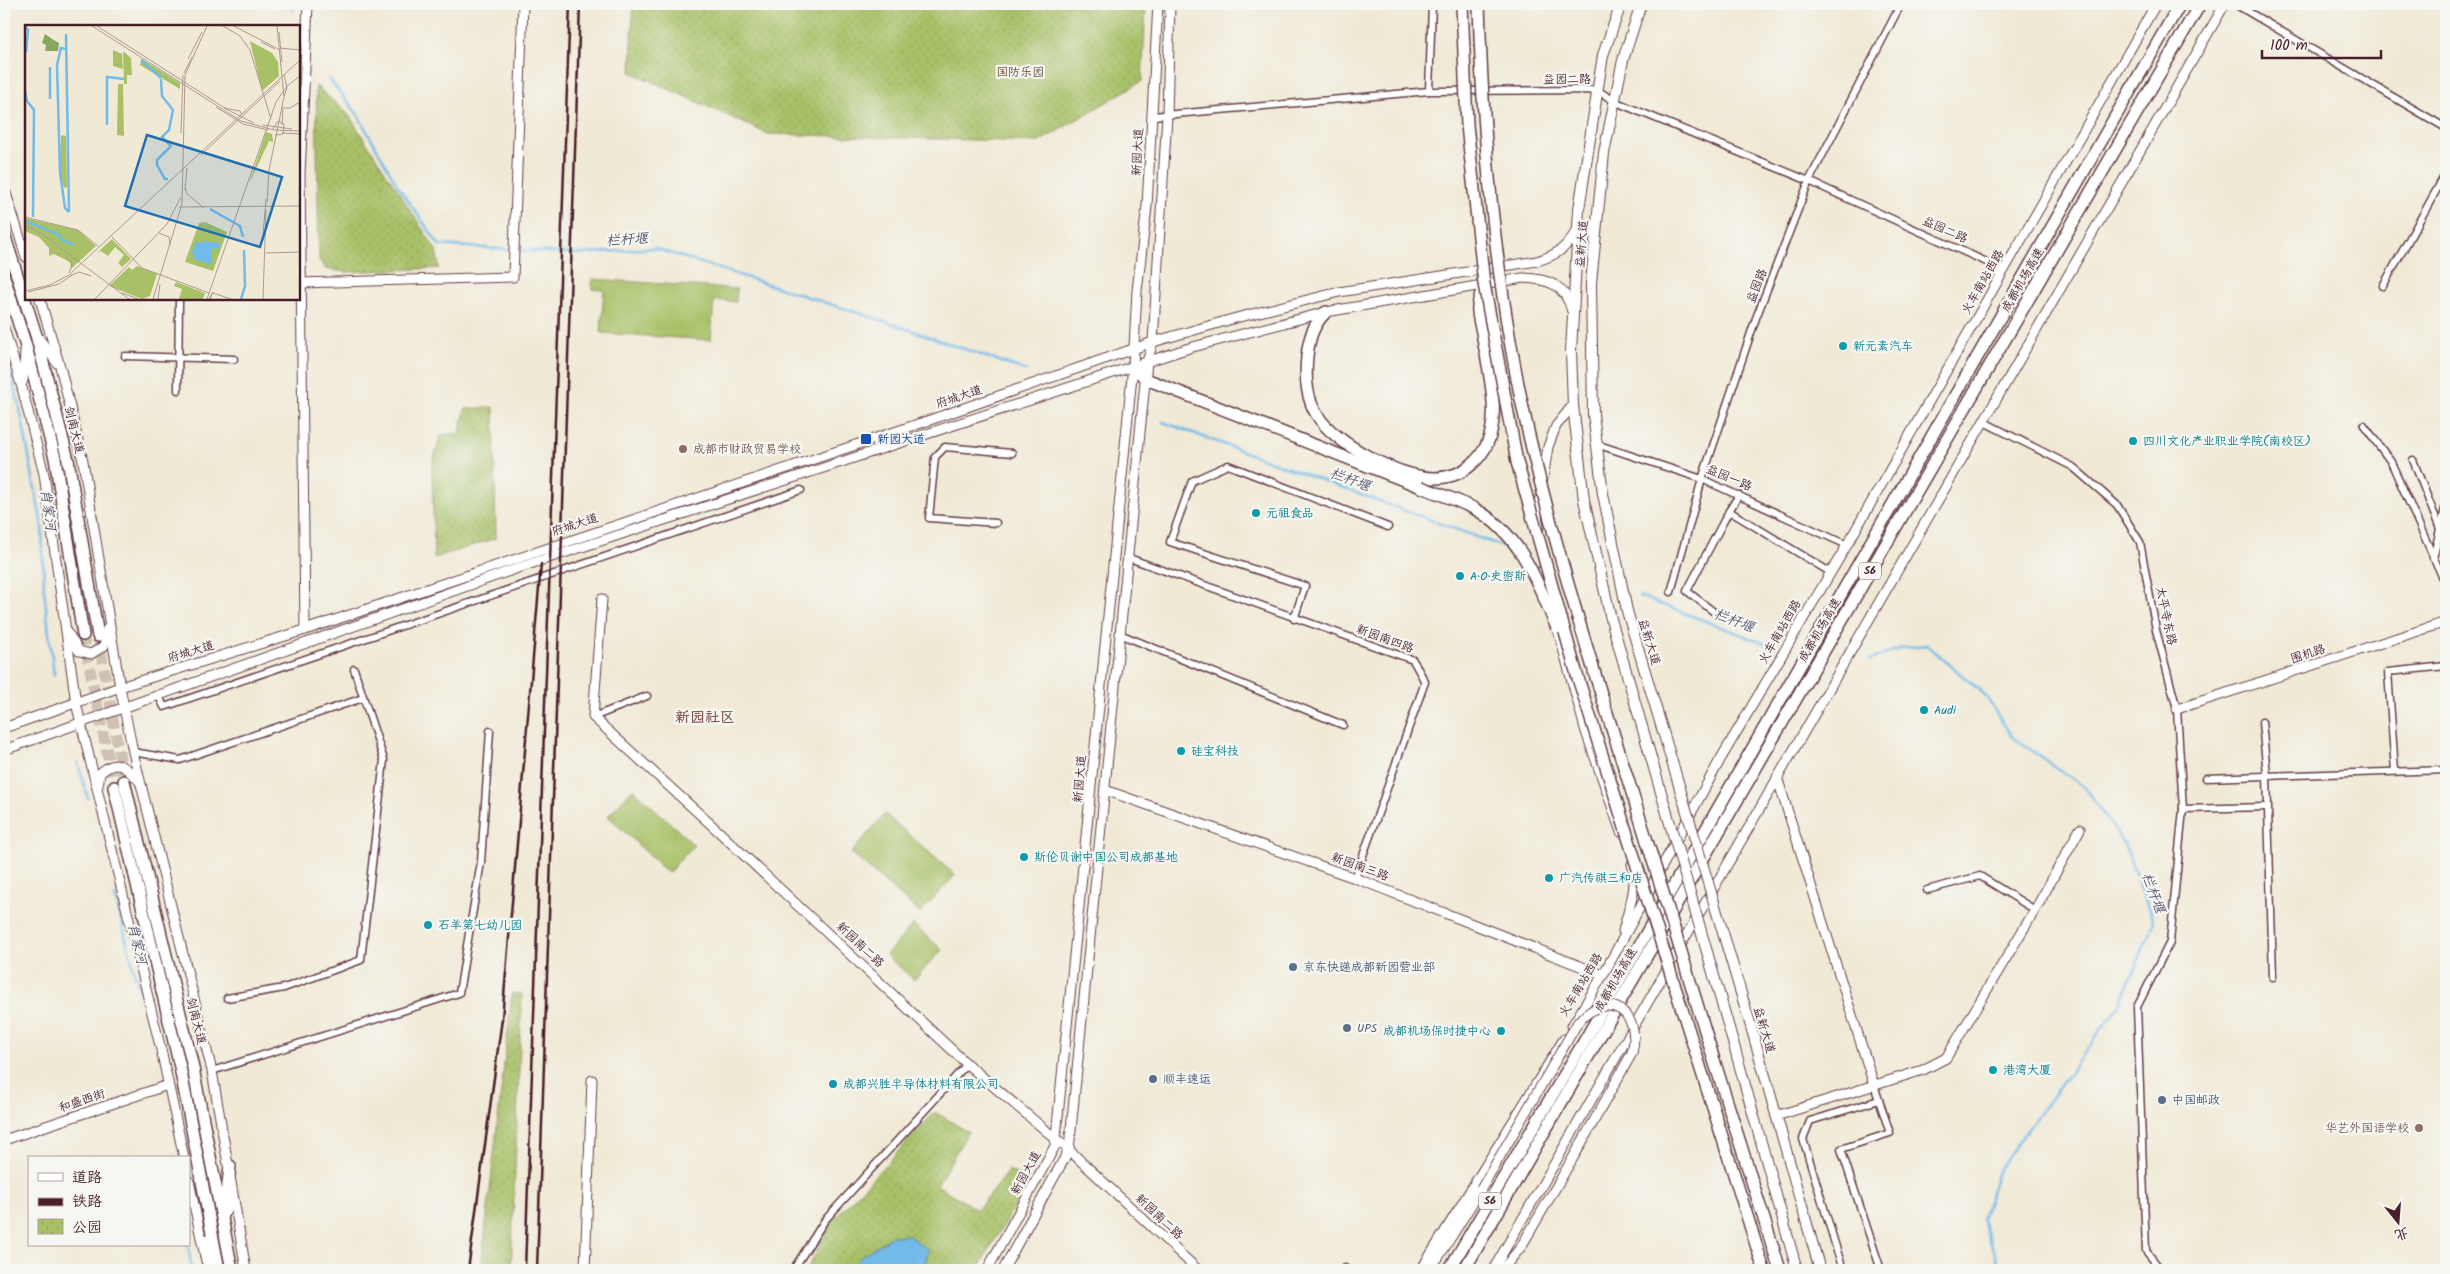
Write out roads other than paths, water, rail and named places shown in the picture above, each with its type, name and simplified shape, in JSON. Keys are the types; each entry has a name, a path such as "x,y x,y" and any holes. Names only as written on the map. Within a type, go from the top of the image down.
{"highway":[{"path":"1462,4 1467,125 1484,284 1517,462 1577,674 1764,1270"},
{"path":"1478,4 1483,119 1492,215 1506,312 1531,447 1581,631 1780,1270"},
{"name":"成都机场高速","path":"1464,1270 1536,1135 2180,4"},
{"name":"成都机场高速","path":"1450,1270 1536,1135 2200,4"},
{"name":"剑南大道","path":"4,234 36,335 68,460 98,636"},
{"path":"1133,366 1146,379 1423,482 1442,478 1464,470 1484,452 1491,437 1494,413 1478,307 1484,284"},
{"name":"剑南大道","path":"6,289 25,344 55,458 83,635"},
{"path":"1326,312 1320,317 1312,333 1307,356 1306,378 1316,414 1333,434 1355,450 1423,482 1474,509 1498,525 1513,540 1531,568 1577,674"},
{"name":"剑南大道","path":"124,781 192,1063 232,1270"},
{"name":"剑南大道","path":"114,787 180,1067 219,1270"},
{"path":"224,1223 230,1166"},
{"path":"208,1270 209,1211"}],"main road":[{"path":"305,630 300,174 308,4"},
{"path":"300,283 513,277 523,4"},
{"name":"新园大道","path":"987,1270 1055,1146 1056,1139 1133,366 1152,116 1158,4"},
{"path":"1003,1270 1069,1150 1122,635 1146,379 1148,362 1154,342 1167,116 1170,4"},
{"name":"益新大道","path":"1621,4 1604,55 1597,90 1578,229 1572,311 1573,405 1584,500 1610,619 1797,1270"},
{"name":"益新大道","path":"1641,4 1623,60 1616,102 1604,153 1592,283 1592,414 1603,494 1627,611 1752,1030 1820,1270"},
{"path":"1492,1270 2225,4"},
{"name":"火车南站西路","path":"1421,1270 1603,975 1720,760 1847,545 2153,6"},
{"path":"4,187 25,254"},
{"name":"府城大道","path":"4,728 120,687 305,630 1154,342 1236,318 1339,292 1537,261 1554,256 1566,247 1578,229"},
{"name":"府城大道","path":"4,750 518,568 1208,343 1326,312 1455,288 1523,278 1545,278 1553,283 1564,293 1572,311"},
{"path":"40,300 61,370 83,461 123,708 212,1071 230,1166 246,1270"},
{"path":"4,328 22,388 44,474 76,703 184,1156"},
{"path":"36,335 61,370"},
{"path":"22,388 25,344"},
{"path":"1573,405 1556,426 1548,447 1538,516 1545,584 1586,732 1634,871 1633,896 1620,945"},
{"path":"593,718 602,599"},
{"path":"66,625 72,642 79,651 91,654 104,646 109,618"},
{"name":"围机路","path":"2178,709 2446,622"},
{"name":"新园南二路","path":"593,718 717,830 967,1064 1069,1150 1198,1270"},
{"path":"98,795 100,773 113,765 127,768 140,782"},
{"path":"1777,777 1874,1085"},
{"name":"新园南三路","path":"1106,790 1355,878 1603,975"},
{"path":"1776,1116 1924,1070 1946,1058 2035,910 2080,829"},
{"path":"1426,1270 1438,1258 1481,1190 1578,1022 1592,1008 1606,1005 1625,1013 1633,1027 1634,1046 1632,1053 1522,1247 1502,1270"},
{"path":"586,1270 592,1080"},
{"name":"和盛西街","path":"4,1140 168,1085"},
{"path":"190,1186 208,1270"}],"street":[{"path":"1429,92 1432,4"},
{"name":"益园路","path":"1671,592 1702,479 1756,318 1809,181 1901,4"},
{"path":"2235,4 2446,128"},
{"name":"益园二路","path":"1152,116 1429,92 1597,90 1616,102 1809,181 2004,270"},
{"path":"2383,286 2446,173"},
{"path":"178,390 179,300"},
{"path":"125,356 234,359"},
{"name":"太平寺东路","path":"1984,422 2073,467 2116,505 2140,542 2156,630 2178,709 2183,810 2170,942 2138,1007 2146,1251 2161,1270"},
{"path":"2364,425 2391,462 2446,585"},
{"name":"益园一路","path":"1596,444 1702,479 1847,545"},
{"path":"996,523 929,518 935,457 945,447 1012,453"},
{"path":"2413,460 2440,529"},
{"path":"1294,619 1305,586 1170,542 1192,481 1228,465 1388,527"},
{"path":"159,696 164,707 801,490"},
{"path":"1714,612 1687,591 1729,511 1740,495"},
{"path":"2433,558 2446,506"},
{"path":"1729,511 1830,572"},
{"name":"新园南四路","path":"1129,558 1294,619 1413,660 1426,682 1355,878"},
{"path":"1122,635 1343,725"},
{"path":"2395,771 2388,672 2446,666"},
{"path":"227,998 284,988 361,960 384,760 354,669"},
{"path":"593,718 646,696"},
{"path":"133,752 180,760 363,698"},
{"path":"2262,722 2267,775 2273,977"},
{"path":"212,1071 459,993 481,862 490,731"},
{"path":"2206,778 2446,770"},
{"path":"2183,810 2267,807"},
{"path":"1927,890 1980,876 2035,910"},
{"path":"793,1270 825,1220 967,1064"},
{"path":"1874,1085 1890,1133 1841,1149 1881,1270"},
{"path":"1844,1270 1803,1139 1810,1121 1879,1100"}],"water":[{"path":"908,1235 928,1250 924,1270 848,1270 863,1255 892,1236"}],"waterway":[{"name":"栏杆堰","path":"291,4 293,10"},
{"name":"栏杆堰","path":"329,79 356,112 399,188 439,245 579,254 654,248 896,325 1027,371"},
{"name":"肖家河","path":"4,351 19,403 42,526 44,590 54,675"},
{"name":"栏杆堰","path":"1163,422 1515,551"},
{"name":"栏杆堰","path":"1639,596 1766,644"},
{"name":"栏杆堰","path":"1870,660 1901,648 1927,645 1985,695 2012,737 2083,786 2124,843 2154,923 2119,1006 1999,1168 1982,1219 2001,1270"},
{"name":"肖家河","path":"78,763 88,798"},
{"name":"肖家河","path":"115,896 141,997"},
{"name":"肖家河","path":"188,1246 192,1270"}],"tunnel":[{"path":"83,635 114,787"},
{"path":"98,636 124,781"}],"railway":[{"path":"525,1270 570,4"},
{"path":"537,1270 580,4"},
{"path":"468,1270 502,1019 541,564"}],"place":[{"name":"新元素汽车","path":"1843,346"},
{"name":"新园大道","path":"866,439"},
{"name":"四川文化产业职业学院(南校区)","path":"2133,441"},
{"name":"成都市财政贸易学校","path":"683,449"},
{"name":"元祖食品","path":"1256,513"},
{"name":"A·O·史密斯","path":"1460,576"},
{"name":"Audi","path":"1924,710"},
{"name":"硅宝科技","path":"1181,751"},
{"name":"斯伦贝谢中国公司成都基地","path":"1024,857"},
{"name":"广汽传祺三和店","path":"1549,878"},
{"name":"石羊第七幼儿园","path":"428,925"},
{"name":"京东快递成都新园营业部","path":"1293,967"},
{"name":"UPS","path":"1347,1028"},
{"name":"成都机场保时捷中心","path":"1501,1031"},
{"name":"港湾大厦","path":"1993,1070"},
{"name":"顺丰速运","path":"1153,1079"},
{"name":"成都兴胜半导体材料有限公司","path":"833,1084"},
{"name":"中国邮政","path":"2162,1100"},
{"name":"华艺外国语学校","path":"2419,1128"}],"district":[{"name":"新园社区","path":"705,718"}],"park label":[{"name":"国防乐园","path":"1020,72"}]}
